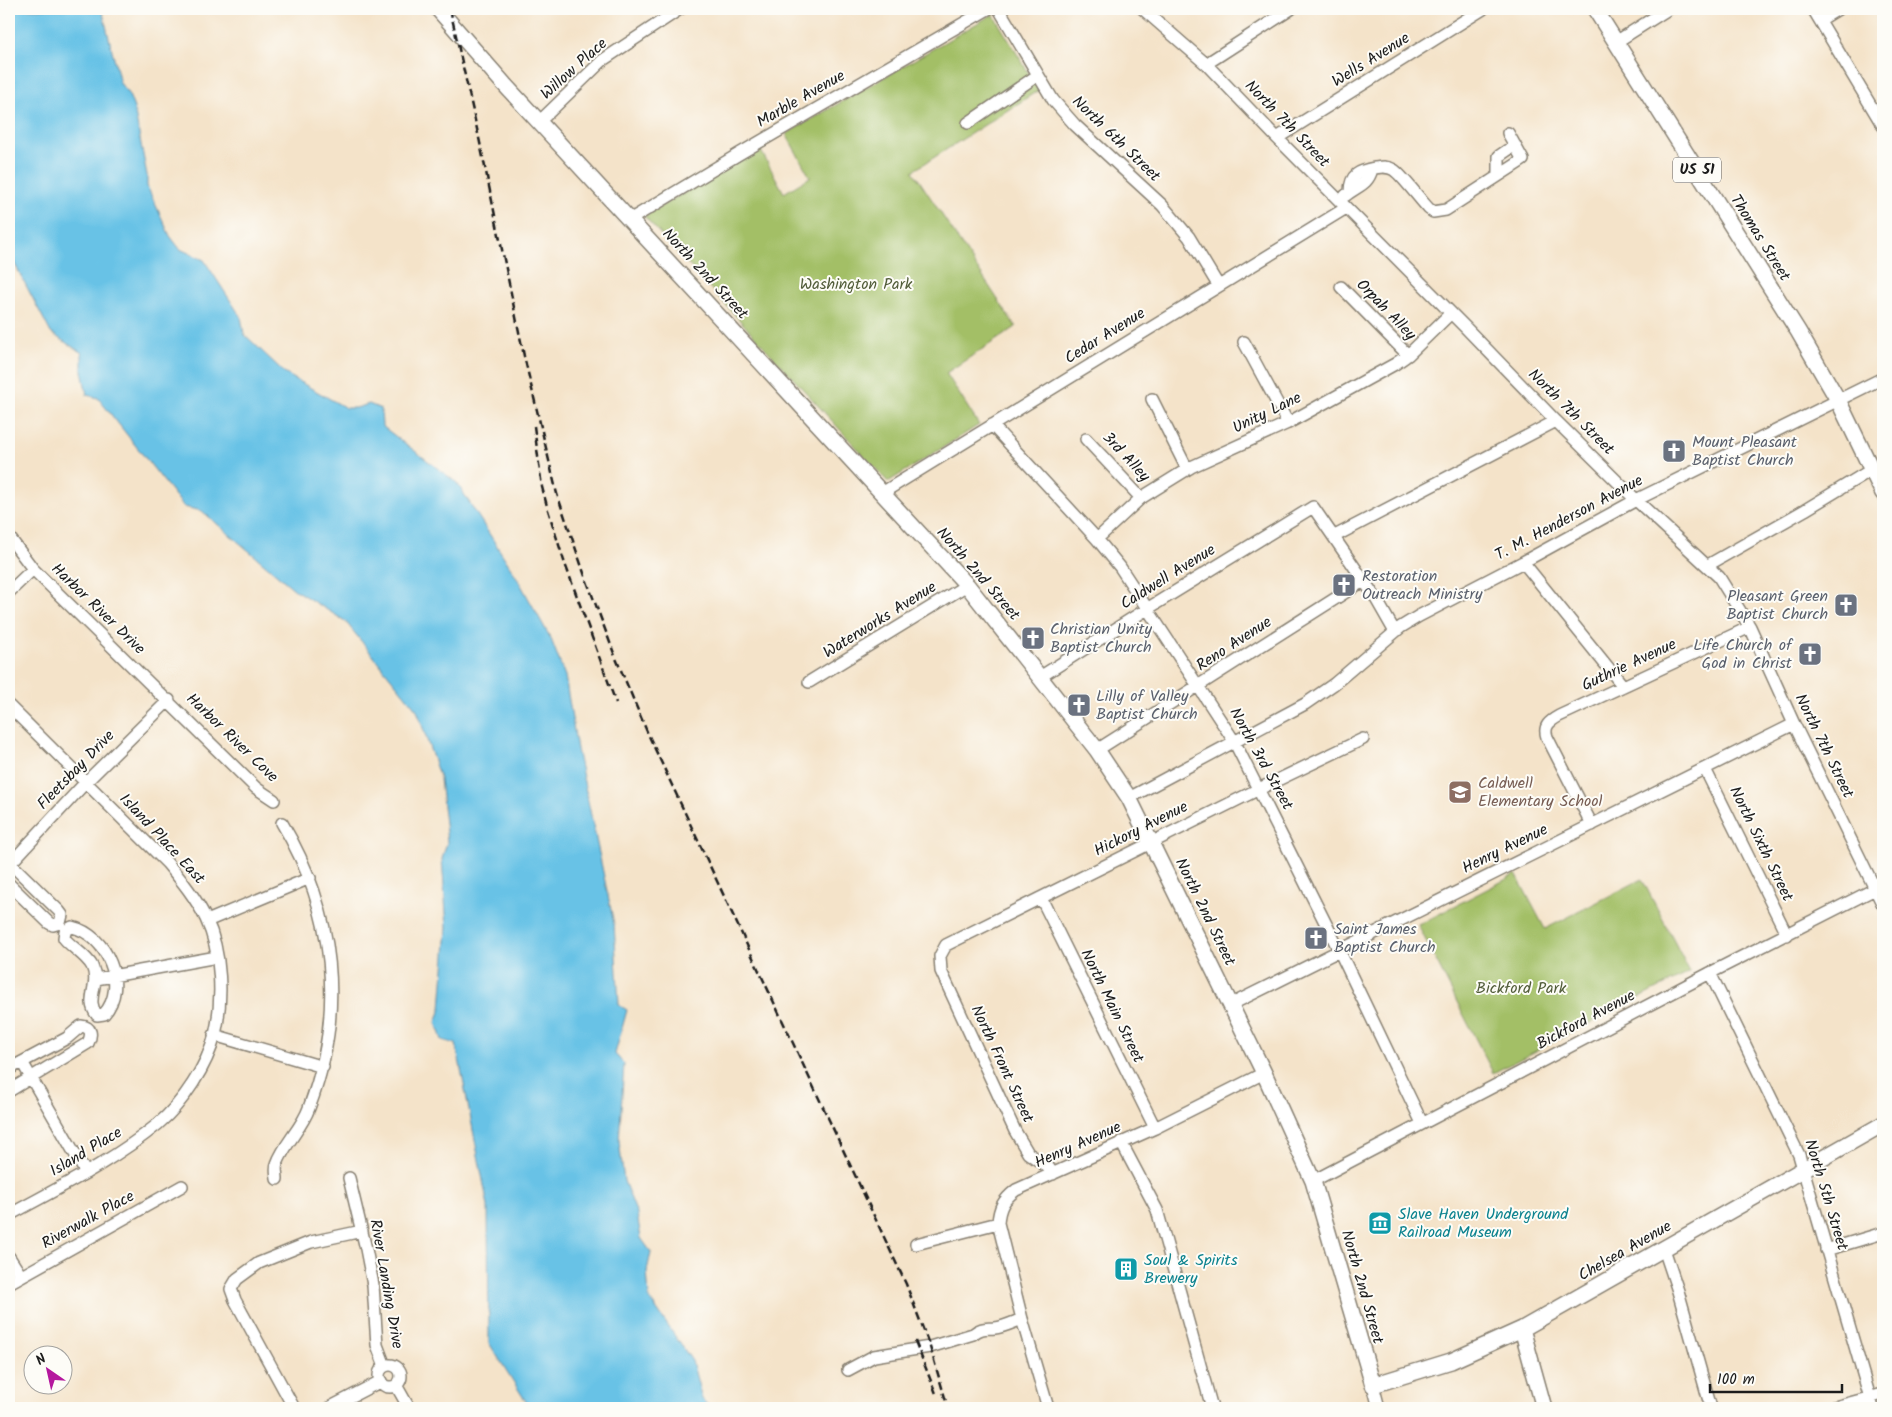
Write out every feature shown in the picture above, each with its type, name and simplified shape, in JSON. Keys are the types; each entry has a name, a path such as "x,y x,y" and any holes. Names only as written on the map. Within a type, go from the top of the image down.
{"main road":[{"name":"North 2nd Street","path":"438,9 504,84 967,584 1097,750 1129,798 1264,1073 1313,1181 1373,1385"},
{"name":"Thomas Street","path":"1595,9 1793,323 1838,400 1883,494"},
{"name":"Chelsea Avenue","path":"1373,1385 1451,1361 1522,1329 1883,1124"},
{"path":"1522,1329 1544,1408"}],"street":[{"name":"Willow Place","path":"540,121 604,60 680,9"},
{"name":"Marble Avenue","path":"631,219 988,9"},
{"name":"North 6th Street","path":"999,9 1054,100 1075,125 1162,205 1189,236 1218,285"},
{"name":"North 7th Street","path":"1143,9 1206,64 1556,421 1636,500 1708,565 1727,588 1750,627 1794,724 1883,905"},
{"path":"1206,64 1291,9"},
{"name":"Wells Avenue","path":"1277,138 1483,9"},
{"path":"1616,42 1668,9"},
{"path":"1813,9 1883,126"},
{"path":"1820,20 1838,9"},
{"path":"968,123 1038,76"},
{"path":"1499,175 1523,160 1508,133"},
{"path":"1499,175 1499,156 1515,145"},
{"name":"Cedar Avenue","path":"882,493 1218,285 1343,205 1350,192 1358,189 1370,177 1372,169 1384,167 1395,170 1433,212 1446,210 1499,175"},
{"name":"Orpah Alley","path":"1341,286 1408,355"},
{"name":"Unity Lane","path":"1096,539 1141,498 1187,469 1288,423 1395,364 1408,355 1451,313"},
{"path":"1244,342 1288,423"},
{"name":"T. M. Henderson Avenue","path":"1129,798 1305,704 1334,684 1394,632 1419,616 1636,500 1883,378"},
{"path":"1152,399 1187,469"},
{"path":"1394,632 1376,597 1363,581 1335,536 1556,421"},
{"name":"North 3rd Street","path":"992,425 1120,567 1234,741 1339,950 1422,1123"},
{"name":"3rd Alley","path":"1086,439 1141,498"},
{"path":"1708,565 1871,470"},
{"name":"Caldwell Avenue","path":"1040,677 1314,507 1335,536"},
{"name":"Harbor River Drive","path":"9,537 33,569 168,700"},
{"path":"1523,562 1623,686"},
{"path":"9,592 33,569"},
{"name":"Reno Avenue","path":"1097,750 1363,581"},
{"name":"Waterworks Avenue","path":"809,682 967,584"},
{"name":"Guthrie Avenue","path":"1592,825 1547,737 1546,729 1550,722 1750,627"},
{"name":"Fleetsbay Drive","path":"9,863 168,700"},
{"name":"Harbor River Cove","path":"168,700 256,788 274,800"},
{"name":"Island Place East","path":"9,706 172,870 189,889 207,920 218,957 220,989 214,1035 199,1074 175,1108"},
{"name":"Henry Avenue","path":"1230,1004 1794,724"},
{"name":"Hickory Avenue","path":"940,956 946,945 1259,788 1363,739"},
{"name":"North Sixth Street","path":"1705,769 1787,935"},
{"path":"278,1179 276,1165 309,1110 323,1066 330,1030 331,964 326,932 310,878 298,850 282,823"},
{"path":"9,863 59,911 62,915 60,923 53,925 49,923 9,884"},
{"path":"207,920 310,878"},
{"name":"Bickford Avenue","path":"1313,1181 1710,973 1875,889"},
{"name":"North Main Street","path":"1040,898 1156,1128"},
{"path":"72,927 80,929 103,949 115,976 114,999 104,1014 97,1014 92,1008 91,1000 96,987 96,979 91,965 64,938 65,931 72,927"},
{"name":"North Front Street","path":"940,956 942,970 1015,1131 1028,1152 1049,1168 1053,1174"},
{"path":"96,979 218,957"},
{"name":"North 5th Street","path":"1710,973 1755,1062 1804,1168 1826,1250 1872,1403"},
{"path":"9,1069 67,1038 81,1026 86,1027 90,1031 91,1037 88,1043 9,1091"},
{"path":"214,1035 323,1066"},
{"path":"22,1062 86,1173"},
{"name":"Henry Avenue","path":"998,1224 998,1212 1007,1197 1016,1190 1156,1128 1264,1073"},
{"name":"Island Place","path":"9,1215 86,1173 133,1143 175,1108"},
{"path":"1121,1142 1157,1210 1212,1408"},
{"name":"River Landing Drive","path":"348,1178 362,1230 373,1288 377,1345 385,1366"},
{"name":"Riverwalk Place","path":"12,1279 182,1186"},
{"path":"916,1244 998,1224 1022,1319 1048,1408"},
{"path":"294,1408 235,1300 231,1289 237,1279 259,1263 311,1242 362,1230"},
{"path":"1826,1250 1883,1233"},
{"path":"1664,1249 1678,1291 1711,1408"},
{"path":"9,1257 12,1279"},
{"path":"848,1370 874,1356 930,1347 973,1334 977,1330 988,1327 994,1328 1022,1319"},
{"name":"River Landing Drive","path":"380,1381 380,1372 385,1366 394,1365 400,1370 401,1379 396,1385 409,1408"},
{"path":"329,1408 380,1381 387,1386 396,1385"},
{"name":"North 2nd Street","path":"1373,1385 1380,1408"},
{"path":"1831,1408 1872,1403 1883,1394"}],"green space":[{"name":"Washington Park","path":"993,14 1039,90 913,171 1016,327 946,373 979,425 888,482 644,216 760,149 784,193 810,177 786,134"},
{"name":"Bickford Park","path":"1516,874 1545,929 1642,879 1690,972 1493,1073 1418,925"}],"water":[{"path":"9,9 102,9 120,83 129,95 134,108 147,175 147,186 170,236 180,249 204,260 241,317 244,334 286,374 346,408 356,408 369,404 381,409 382,426 457,483 516,576 551,639 565,676 577,749 614,924 619,1005 627,1010 615,1054 624,1064 619,1141 624,1181 637,1214 641,1238 651,1252 647,1271 649,1298 692,1361 702,1399 710,1408 530,1408 489,1343 488,1206 456,1044 442,1040 436,1022 441,1009 447,927 442,859 447,842 440,779 417,710 345,621 295,590 202,511 184,507 98,398 87,395 82,371 82,353 51,333 9,253"}],"railway":[{"path":"450,9 524,356 557,494 585,576 615,656 648,734 906,1284 930,1347 948,1408"},
{"path":"534,426 542,487 548,510 564,561 616,703"},
{"path":"915,1341 937,1396"}],"place":[{"name":"Mount Pleasant Baptist Church","path":"1674,451"},
{"name":"Restoration Outreach Ministry","path":"1344,585"},
{"name":"Pleasant Green Baptist Church","path":"1846,605"},
{"name":"Christian Unity Baptist Church","path":"1033,638"},
{"name":"Life Church of God in Christ","path":"1810,654"},
{"name":"Lilly of Valley Baptist Church","path":"1079,705"},
{"name":"Caldwell Elementary School","path":"1460,792"},
{"name":"Saint James Baptist Church","path":"1316,938"},
{"name":"Slave Haven Underground Railroad Museum","path":"1380,1223"},
{"name":"Soul & Spirits Brewery","path":"1126,1269"}]}
